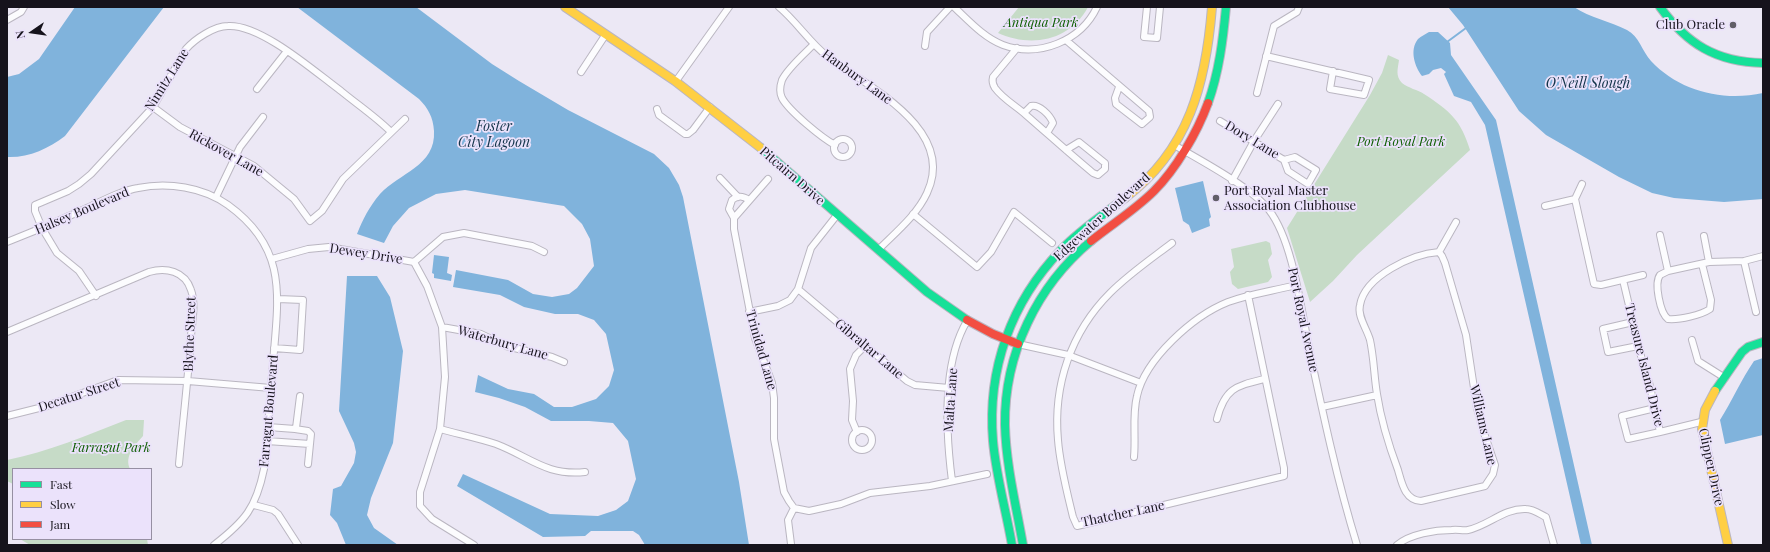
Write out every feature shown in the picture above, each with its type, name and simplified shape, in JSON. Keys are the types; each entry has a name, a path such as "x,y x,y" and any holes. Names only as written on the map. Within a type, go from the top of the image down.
{"street":[{"path":"7,20 21,12 24,7"},
{"name":"Pitcairn Drive","path":"565,7 676,82 710,107 779,163 837,215 951,311 967,321 1018,344"},
{"path":"676,82 729,7"},
{"name":"Hanbury Lane","path":"779,7 813,45 868,83 917,125 929,144 934,169 927,192 913,214 878,250"},
{"path":"925,46 927,32 950,7"},
{"path":"954,7 979,29 1003,45 1017,48 1039,49 1067,41 1086,24 1097,7"},
{"path":"1147,7 1144,37 1157,38 1160,7"},
{"name":"Edgewater Boulevard","path":"1012,545 996,465 992,429 994,380 1005,339 1025,295 1046,267 1077,236 1144,182 1174,145 1199,92 1208,54 1212,7"},
{"name":"Edgewater Boulevard","path":"1023,545 1005,436 1008,382 1018,344 1036,304 1056,275 1085,246 1153,192 1185,151 1201,122 1216,83 1221,59 1226,7"},
{"path":"1257,93 1274,26 1297,12 1299,7"},
{"path":"1660,7 1680,32 1702,49 1734,61 1763,63"},
{"name":"Nimitz Lane","path":"42,228 35,211 35,205 79,184 91,174 152,107 191,43 217,28 228,26 253,31 287,51 391,132"},
{"path":"581,72 606,34"},
{"path":"1067,41 1119,87 1149,111 1150,117 1142,124 1116,104 1115,98 1119,87"},
{"path":"813,45 784,76 780,85 781,96 796,114 835,145"},
{"path":"1017,48 997,71 992,80 994,87 1066,150 1096,174 1102,173 1105,169 1106,163 1082,143 1075,143 1066,150"},
{"path":"257,90 287,51"},
{"path":"1266,56 1369,80 1364,95 1330,89 1333,72"},
{"path":"1232,181 1254,141 1278,104"},
{"path":"1024,114 1031,106 1039,107 1051,118 1053,123 1047,133"},
{"name":"Rickover Lane","path":"152,107 180,127 254,166 294,199 310,221 322,211 343,179 391,132"},
{"path":"657,110 659,114 685,134 688,134 693,130 710,107"},
{"path":"216,197 240,147 263,117"},
{"path":"391,132 405,119"},
{"name":"Dory Lane","path":"1220,121 1284,160 1288,171 1308,184 1316,170 1295,157 1284,160"},
{"name":"Port Royal Avenue","path":"1174,145 1232,181 1258,200 1277,222 1287,246 1338,481 1356,545"},
{"path":"720,178 738,197 749,200"},
{"path":"734,218 768,179"},
{"path":"1582,184 1575,199 1594,284 1601,285 1643,275"},
{"name":"Halsey Boulevard","path":"7,242 125,191 138,188 171,186 193,190 216,197 248,222 262,240 272,259"},
{"name":"Trinidad Lane","path":"738,197 732,200 729,206 730,213 734,218 735,239 755,338 772,383 774,398 774,439 784,492 788,501 794,508"},
{"path":"1545,206 1575,199"},
{"path":"913,214 977,267 991,252 1014,212 1052,243"},
{"path":"749,312 785,304 790,300 798,289 811,248 837,215"},
{"path":"1439,252 1456,222"},
{"path":"42,228 57,253 79,271 96,296"},
{"path":"474,545 432,519 420,506 420,492 440,429 445,377 442,327 427,286 414,262 443,237 464,233 532,246 544,252"},
{"path":"1660,235 1668,271"},
{"path":"1704,236 1709,262"},
{"name":"Thatcher Lane","path":"1172,243 1120,284 1101,302 1082,328 1068,355 1059,391 1057,412 1058,441 1073,518 1077,526 1284,476 1284,468 1264,379 1248,295"},
{"name":"Dewey Drive","path":"272,259 302,250 329,247 414,262"},
{"name":"Williams Lane","path":"1439,252 1445,263 1464,328 1477,408 1495,465 1485,486 1421,501 1410,499 1396,465 1385,431 1377,395 1370,340 1359,311 1362,299 1374,283 1395,266 1409,259 1439,252"},
{"path":"1702,264 1711,300 1710,309 1702,313 1668,319 1664,314 1656,285 1660,275 1668,271 1709,262 1744,261 1763,256"},
{"name":"Farragut Boulevard","path":"214,545 235,529 254,505 261,486 267,441 278,299 272,259"},
{"path":"1744,261 1756,312"},
{"name":"Blythe Street","path":"7,332 154,271 168,270 176,272 183,277 188,283 194,300 188,380 179,464"},
{"name":"Treasure Island Drive","path":"1623,280 1660,432 1701,422"},
{"path":"1134,457 1135,408 1141,383 1156,358 1169,344 1212,311 1226,303 1248,295 1296,285"},
{"name":"Gibraltar Lane","path":"798,289 907,381 915,385 948,388"},
{"path":"274,348 300,350 303,300 278,299"},
{"name":"Malta Lane","path":"952,481 948,441 948,388 958,341 967,321"},
{"path":"1633,322 1602,329 1608,352 1638,346"},
{"name":"Waterbury Lane","path":"442,327 481,334 506,346 552,357 564,362"},
{"path":"1692,340 1698,362 1725,378"},
{"name":"Clipper Drive","path":"1728,545 1701,422 1706,408 1742,352 1748,347 1763,342"},
{"path":"1018,344 1068,355 1141,383"},
{"path":"856,432 852,420 850,369 856,355 865,346"},
{"path":"1217,419 1221,403 1235,388 1246,383 1264,379"},
{"name":"Decatur Street","path":"7,416 47,406 118,380 188,380 271,388"},
{"path":"1322,407 1377,395"},
{"path":"295,429 298,423 300,396"},
{"path":"1655,408 1622,416 1628,439 1660,432"},
{"path":"268,427 308,431 311,434 308,464"},
{"path":"440,429 496,444 551,470 569,473 585,472"},
{"path":"267,441 310,444"},
{"path":"790,544 788,520 794,508 809,511 841,504 870,493 909,489 987,474"},
{"path":"254,505 273,510 278,514 298,545"},
{"path":"1397,545 1404,539 1434,532 1468,530 1502,514 1526,509 1546,517 1554,545"}],"green space":[{"name":"Antiqua Park","path":"1019,7 1088,7 1071,28 1049,38 1023,40 1011,38 998,33"},
{"name":"Port Royal Park","path":"1388,55 1399,60 1398,78 1402,83 1424,94 1448,111 1463,131 1470,150 1357,255 1333,281 1310,302 1287,228 1370,95 1382,73"},
{"path":"1266,241 1270,243 1272,254 1268,260 1272,277 1268,282 1238,289 1232,284 1230,272 1234,267 1231,249"},
{"name":"Farragut Park","path":"126,420 144,420 143,436 129,455 128,460 130,468 12,468 12,484 7,481 7,460 52,448"},
{"path":"22,540 147,540 148,545 30,545"}],"water":[{"path":"75,7 164,7 65,136 38,152 23,156 7,157 7,77 19,74 39,59"},
{"name":"Foster City Lagoon","path":"297,7 416,7 492,64 568,110 654,154 669,168 679,185 683,197 739,482 749,545 645,545 639,535 633,531 591,531 585,536 543,537 457,486 463,474 550,514 598,516 616,510 628,501 636,479 628,441 613,423 589,421 551,421 525,407 475,392 478,375 508,389 534,394 554,407 572,407 596,399 609,386 614,370 606,334 594,320 578,314 555,314 524,307 500,295 453,287 456,270 508,280 533,294 552,297 569,294 577,288 594,266 590,239 582,224 564,206 465,190 436,194 409,208 393,226 384,243 357,234 367,213 380,194 415,168 429,153 433,143 434,131 431,117 419,99"},
{"name":"O'Neill Slough","path":"1448,7 1574,7 1580,11 1627,30 1635,36 1651,61 1662,71 1688,87 1717,95 1733,96 1763,93 1763,199 1724,202 1674,198 1652,193 1619,177 1546,135 1519,111 1463,25"},
{"path":"1429,32 1438,32 1450,43 1451,55 1496,120 1592,545 1581,545 1485,125 1471,102 1454,96 1444,74 1446,72 1441,68 1433,70 1429,74 1422,76 1419,72 1413,53 1415,43 1418,39"},
{"path":"1203,181 1211,217 1209,219 1210,226 1192,233 1189,225 1183,221 1175,188"},
{"path":"434,255 449,257 447,273 452,275 451,281 434,278 434,274 432,273"},
{"path":"347,276 377,276 390,297 403,351 393,443 371,498 367,515 374,528 398,545 346,545 337,523 330,515 333,489 341,486 354,463 356,452 354,443 339,411"},
{"path":"1763,358 1763,435 1725,444 1720,420 1754,361"}],"waterway":[{"path":"1447,42 1466,28"}],"traffic: fast":[{"path":"1208,103 1220,56 1226,7"},
{"path":"1660,7 1681,31 1692,41 1704,48 1717,55 1731,59 1763,63"},
{"path":"761,148 927,292 967,320"},
{"path":"1012,545 996,467 992,414 994,388 1006,338 1016,314 1028,292 1043,270 1076,236 1125,198"},
{"path":"1023,545 1007,455 1005,425 1006,399 1010,373 1027,323 1040,300 1072,259 1091,241"},
{"path":"1715,391 1742,352 1748,347 1763,342"}],"traffic: slow":[{"path":"565,7 675,81 761,148"},
{"path":"1125,198 1147,179 1165,159 1179,137 1190,113 1199,88 1205,62 1212,7"},
{"path":"1715,391 1705,410 1702,429 1728,545"}],"traffic: jam":[{"path":"1091,241 1139,204 1162,182 1178,161 1192,138 1208,103"},
{"path":"967,320 993,334 1018,344"}],"place":[{"name":"Club Oracle","path":"1733,25"},
{"name":"Port Royal Master Association Clubhouse","path":"1216,198"}]}
